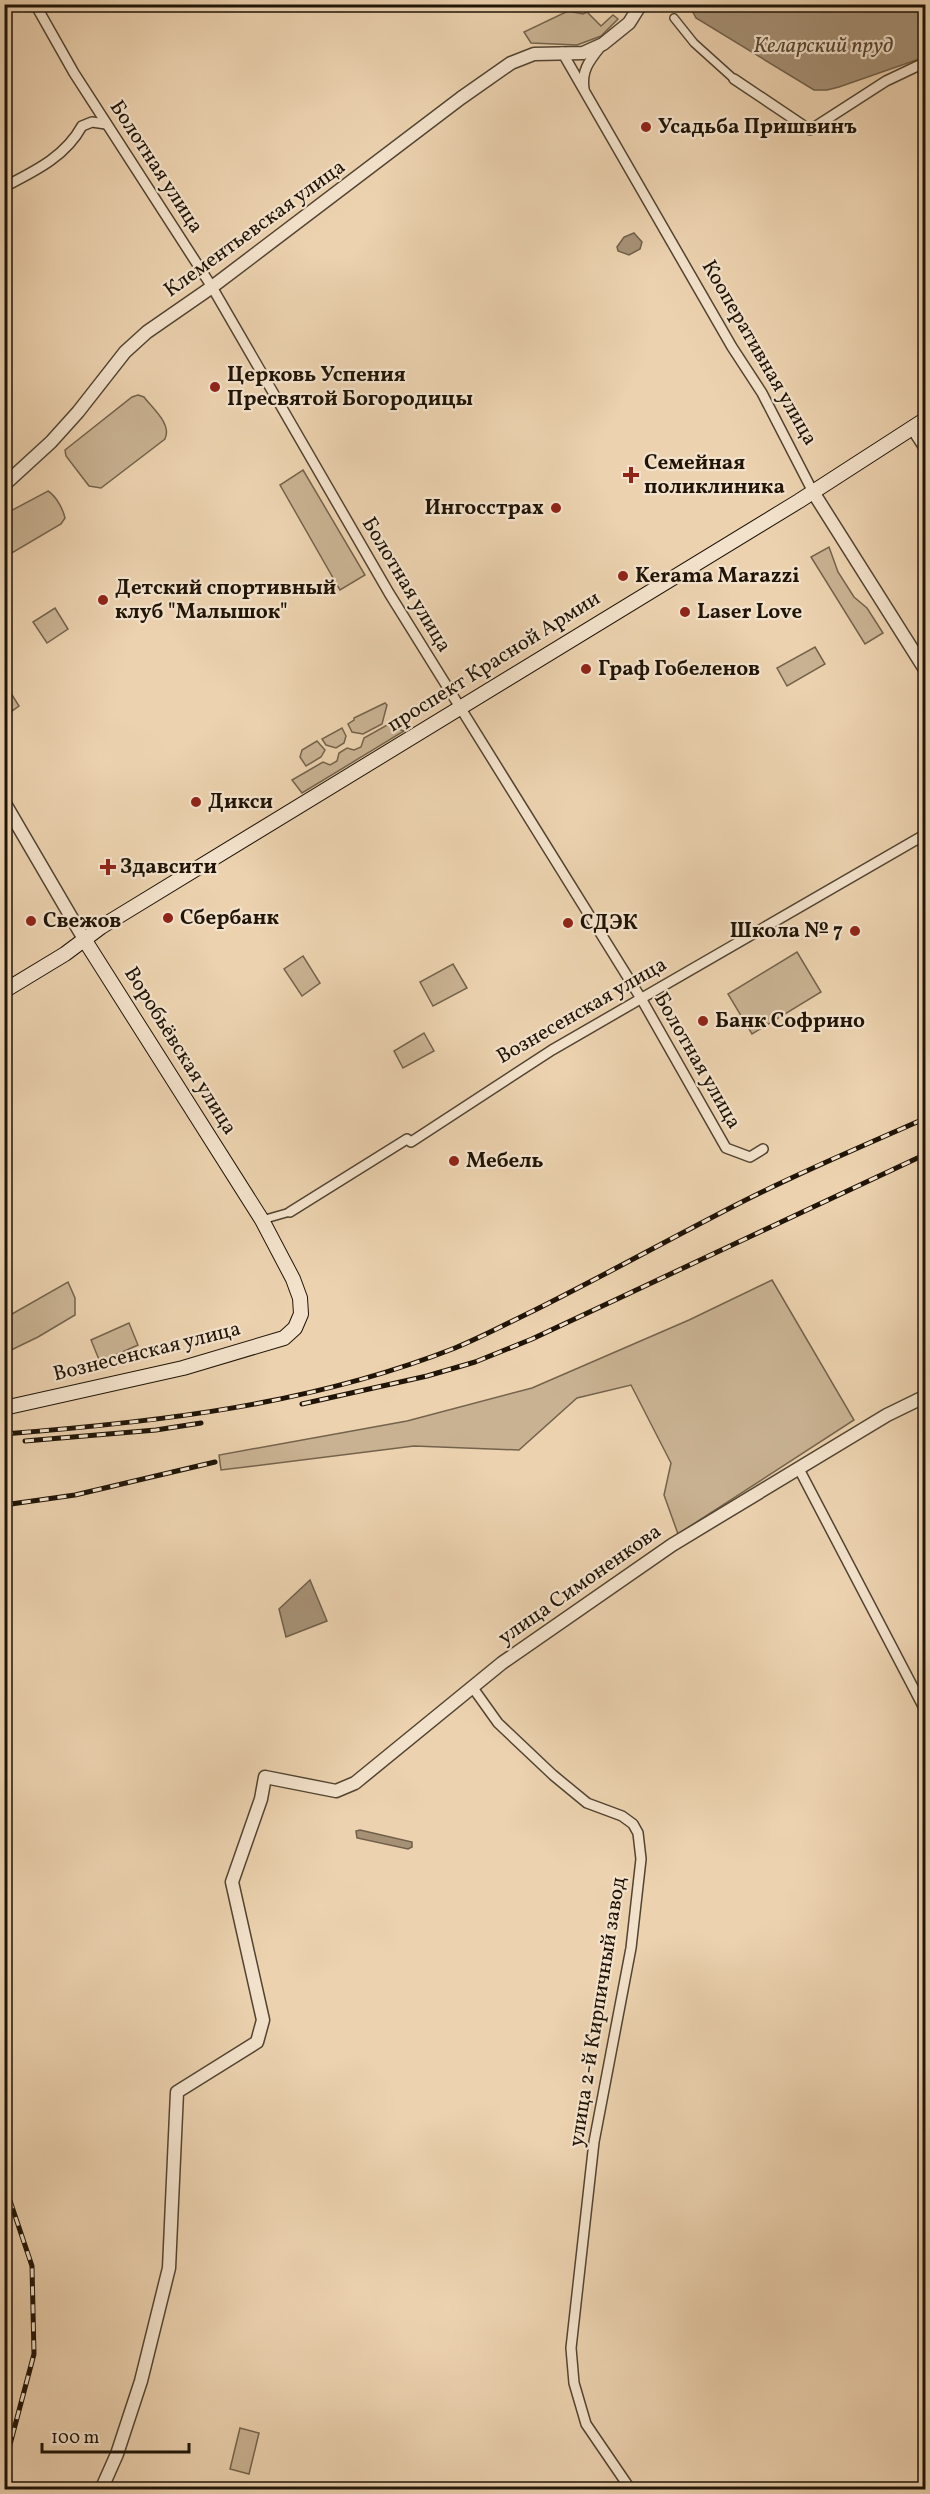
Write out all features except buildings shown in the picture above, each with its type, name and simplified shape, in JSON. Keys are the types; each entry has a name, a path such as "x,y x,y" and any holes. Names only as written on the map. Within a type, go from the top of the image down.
{"main road":[{"name":"проспект Красной Армии","path":"4,991 65,954 84,939 461,709 599,621 813,492 926,419"},
{"name":"проспект Красной Армии","path":"4,983 61,948 84,939"},
{"name":"Воробьёвская улица","path":"84,939 262,1220 293,1279 300,1298 301,1314 295,1328"},
{"name":"Вознесенская улица","path":"4,1408 183,1368 284,1338 295,1328"}],"street":[{"name":"Болотная улица","path":"35,4 106,124 212,287 389,594 642,1000 726,1148 750,1156 763,1149"},
{"path":"585,95 582,75 587,63 603,44 629,23 641,4"},
{"path":"674,18 694,43 734,79 810,130 886,81 926,62"},
{"name":"Клементьевская улица","path":"4,485 51,442 78,412 125,352 154,327 212,287 461,98 511,63 534,54 583,53 603,44"},
{"name":"Кооперативная улица","path":"562,52 732,347 762,393 813,492 926,671"},
{"path":"4,187 44,166 74,142 82,126 92,122 106,124"},
{"path":"911,428 926,452"},
{"name":"Воробьёвская улица","path":"4,802 84,939"},
{"name":"Вознесенская улица","path":"262,1220 290,1212 407,1139 411,1142 552,1050 926,834"},
{"name":"улица Симоненкова","path":"101,2490 117,2454 141,2381 169,2268 177,2092 257,2042 263,2020 232,1882 261,1799 265,1777 336,1791 355,1783 502,1663 672,1545 887,1415 926,1396"},
{"path":"799,1469 926,1712"},
{"name":"улица 2-й Кирпичный завод","path":"473,1688 498,1723 553,1774 588,1803 622,1816 633,1824 638,1833 640,1859 631,1948 594,2142 571,2348 574,2383 586,2424 631,2490"}],"shaded area":[{"path":"568,11 583,14 587,12 601,26 613,15 618,19 601,36 577,45 531,43 524,32"},
{"path":"138,395 144,397 164,422 165,439 101,488 89,486 66,456 65,450 132,397"},
{"path":"303,470 365,575 340,590 280,485"},
{"path":"48,491 59,503 65,518 61,524 5,557 5,514"},
{"path":"829,547 838,572 854,597 867,608 883,633 865,644 811,557"},
{"path":"55,608 68,629 47,643 33,622"},
{"path":"815,647 825,664 787,686 777,668"},
{"path":"4,682 19,706 5,716 4,716"},
{"path":"385,703 387,705 382,724 363,734 352,732 348,724 354,718"},
{"path":"387,725 404,731 302,793 292,780 323,762 330,765 337,761 339,753 347,748 354,750 361,747 364,738"},
{"path":"342,728 346,736 344,743 336,748 326,745 322,739"},
{"path":"317,741 325,750 321,757 306,766 300,757 302,750"},
{"path":"797,952 821,992 752,1034 728,994"},
{"path":"303,956 320,983 302,996 284,969"},
{"path":"453,964 467,988 433,1006 420,982"},
{"path":"424,1033 434,1051 403,1068 394,1051"},
{"path":"772,1280 854,1420 678,1534 664,1495 671,1463 631,1385 577,1398 519,1450 414,1446 221,1470 219,1455 407,1421 532,1388 689,1320"},
{"path":"68,1282 75,1298 75,1315 5,1353 5,1318"},
{"path":"129,1323 138,1345 100,1362 91,1340"},
{"path":"240,2428 259,2433 249,2474 230,2469"}],"water":[{"name":"Келарский пруд","path":"689,5 925,5 925,57 839,87 814,90 696,18"},
{"path":"634,233 642,242 640,249 629,255 618,251 617,247 624,237"},
{"path":"310,1580 327,1621 286,1637 279,1609"},
{"path":"356,1831 412,1842 412,1847 408,1849 357,1838"}],"railway":[{"path":"4,1434 119,1424 233,1408 345,1384 400,1368 485,1335 756,1195 926,1118"},
{"path":"302,1404 427,1376 475,1362 532,1339 926,1154"},
{"path":"25,1441 156,1430 201,1423"},
{"path":"4,1505 75,1495 215,1462"},
{"path":"4,2183 32,2266 34,2354 4,2467"}],"place":[{"name":"Усадьба Пришвинъ","path":"646,127"},
{"name":"Церковь Успения Пресвятой Богородицы","path":"215,387"},
{"name":"Семейная поликлиника","path":"631,475"},
{"name":"Ингосстрах","path":"556,508"},
{"name":"Kerama Marazzi","path":"623,576"},
{"name":"Детский спортивный клуб \"Малышок\"","path":"103,600"},
{"name":"Laser Love","path":"685,612"},
{"name":"Граф Гобеленов","path":"586,669"},
{"name":"Дикси","path":"196,802"},
{"name":"Здавсити","path":"108,867"},
{"name":"Сбербанк","path":"168,918"},
{"name":"Свежов","path":"31,921"},
{"name":"СДЭК","path":"568,923"},
{"name":"Школа № 7","path":"855,931"},
{"name":"Банк Софрино","path":"703,1021"},
{"name":"Мебель","path":"454,1161"}]}
